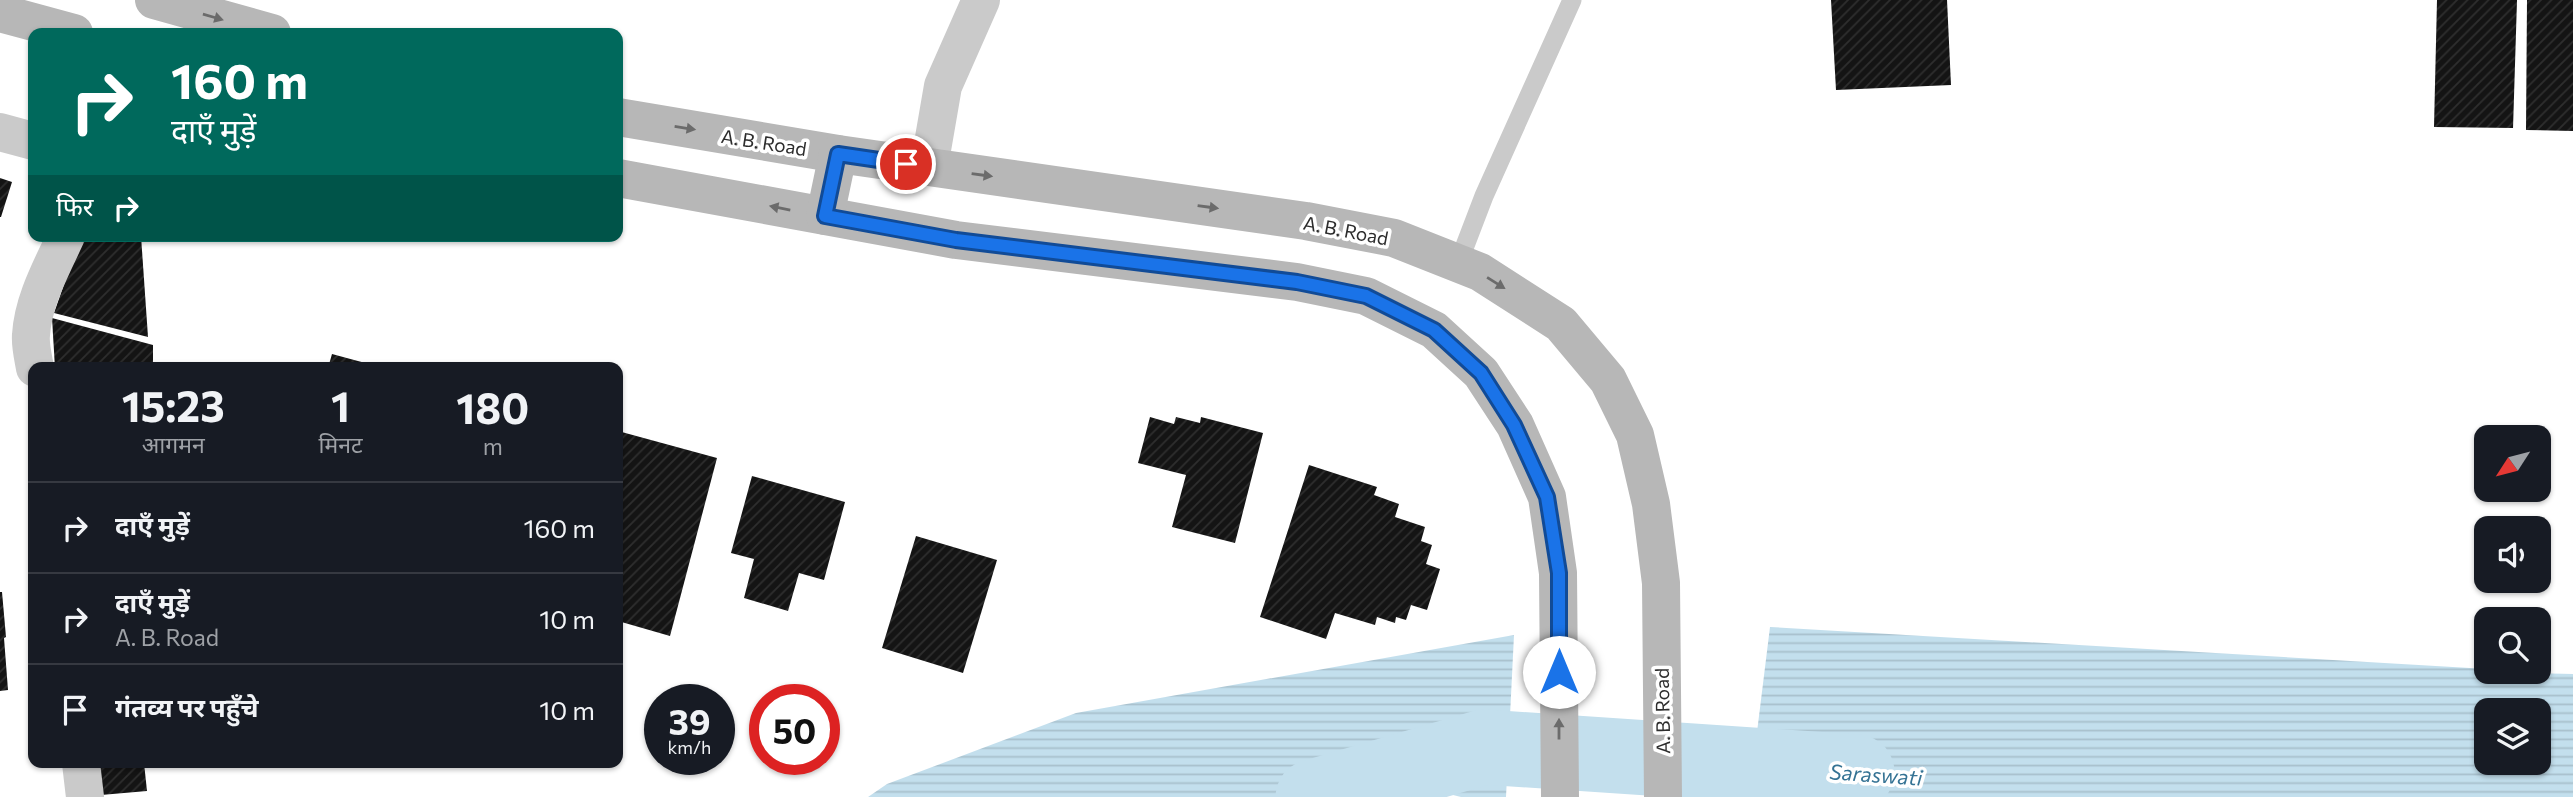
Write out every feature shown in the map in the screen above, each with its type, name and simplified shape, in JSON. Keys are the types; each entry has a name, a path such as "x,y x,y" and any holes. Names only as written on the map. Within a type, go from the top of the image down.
{"main road":[{"path":"154,0 254,28"},
{"path":"0,13 56,28"},
{"name":"A. B. Road","path":"623,118 838,154 1306,221 1394,238 1480,272 1561,324 1608,380 1635,435 1651,504 1661,583 1663,797"},
{"path":"825,216 838,154"},
{"path":"623,179 956,240 1297,282 1366,296 1434,330 1481,373 1514,425 1547,497 1559,573 1560,797"}],"street":[{"path":"929,167 943,86 981,0"},
{"path":"0,132 28,140"},
{"path":"33,362 31,335 36,310 44,284 63,242"},
{"path":"82,768 85,797"}],"lane":[{"path":"1458,264 1484,195 1572,0"}],"water":[{"path":"1770,627 2474,668 2474,684 2551,684 2551,673 2573,674 2573,797 1749,797"},
{"path":"1514,635 1506,797 1461,797 1417,786 1385,797 868,797 887,784 1076,713"}],"building":[{"path":"1831,0 1947,0 1951,85 1836,90"},
{"path":"2437,0 2517,0 2513,128 2434,127"},
{"path":"2527,0 2573,0 2573,131 2526,130"},
{"path":"0,178 12,182 1,217 0,217"},
{"path":"79,242 141,242 148,337 54,313"},
{"path":"52,318 153,345 153,362 55,362"},
{"path":"332,354 362,362 330,362"},
{"path":"1150,417 1174,424 1176,417 1200,423 1201,417 1263,433 1235,543 1172,527 1186,475 1138,463"},
{"path":"623,432 717,458 670,636 623,622"},
{"path":"1309,465 1377,487 1374,495 1399,504 1395,517 1425,527 1421,541 1432,545 1426,564 1440,569 1427,610 1411,605 1406,620 1396,617 1395,623 1377,617 1375,625 1335,613 1326,639 1260,617"},
{"path":"752,476 845,502 824,580 799,573 788,611 744,598 754,559 731,553"},
{"path":"916,536 997,560 963,673 882,648"},
{"path":"0,592 6,637 8,690 0,691"},
{"path":"98,768 145,768 147,791 101,795"}],"waterway":[{"name":"Saraswati","path":"1313,797 1484,747 1857,772"}],"route":[{"path":"906,164 838,154 825,216 956,240 1297,282 1366,296 1434,330 1481,373 1514,425 1547,497 1559,573 1559,672"}]}
